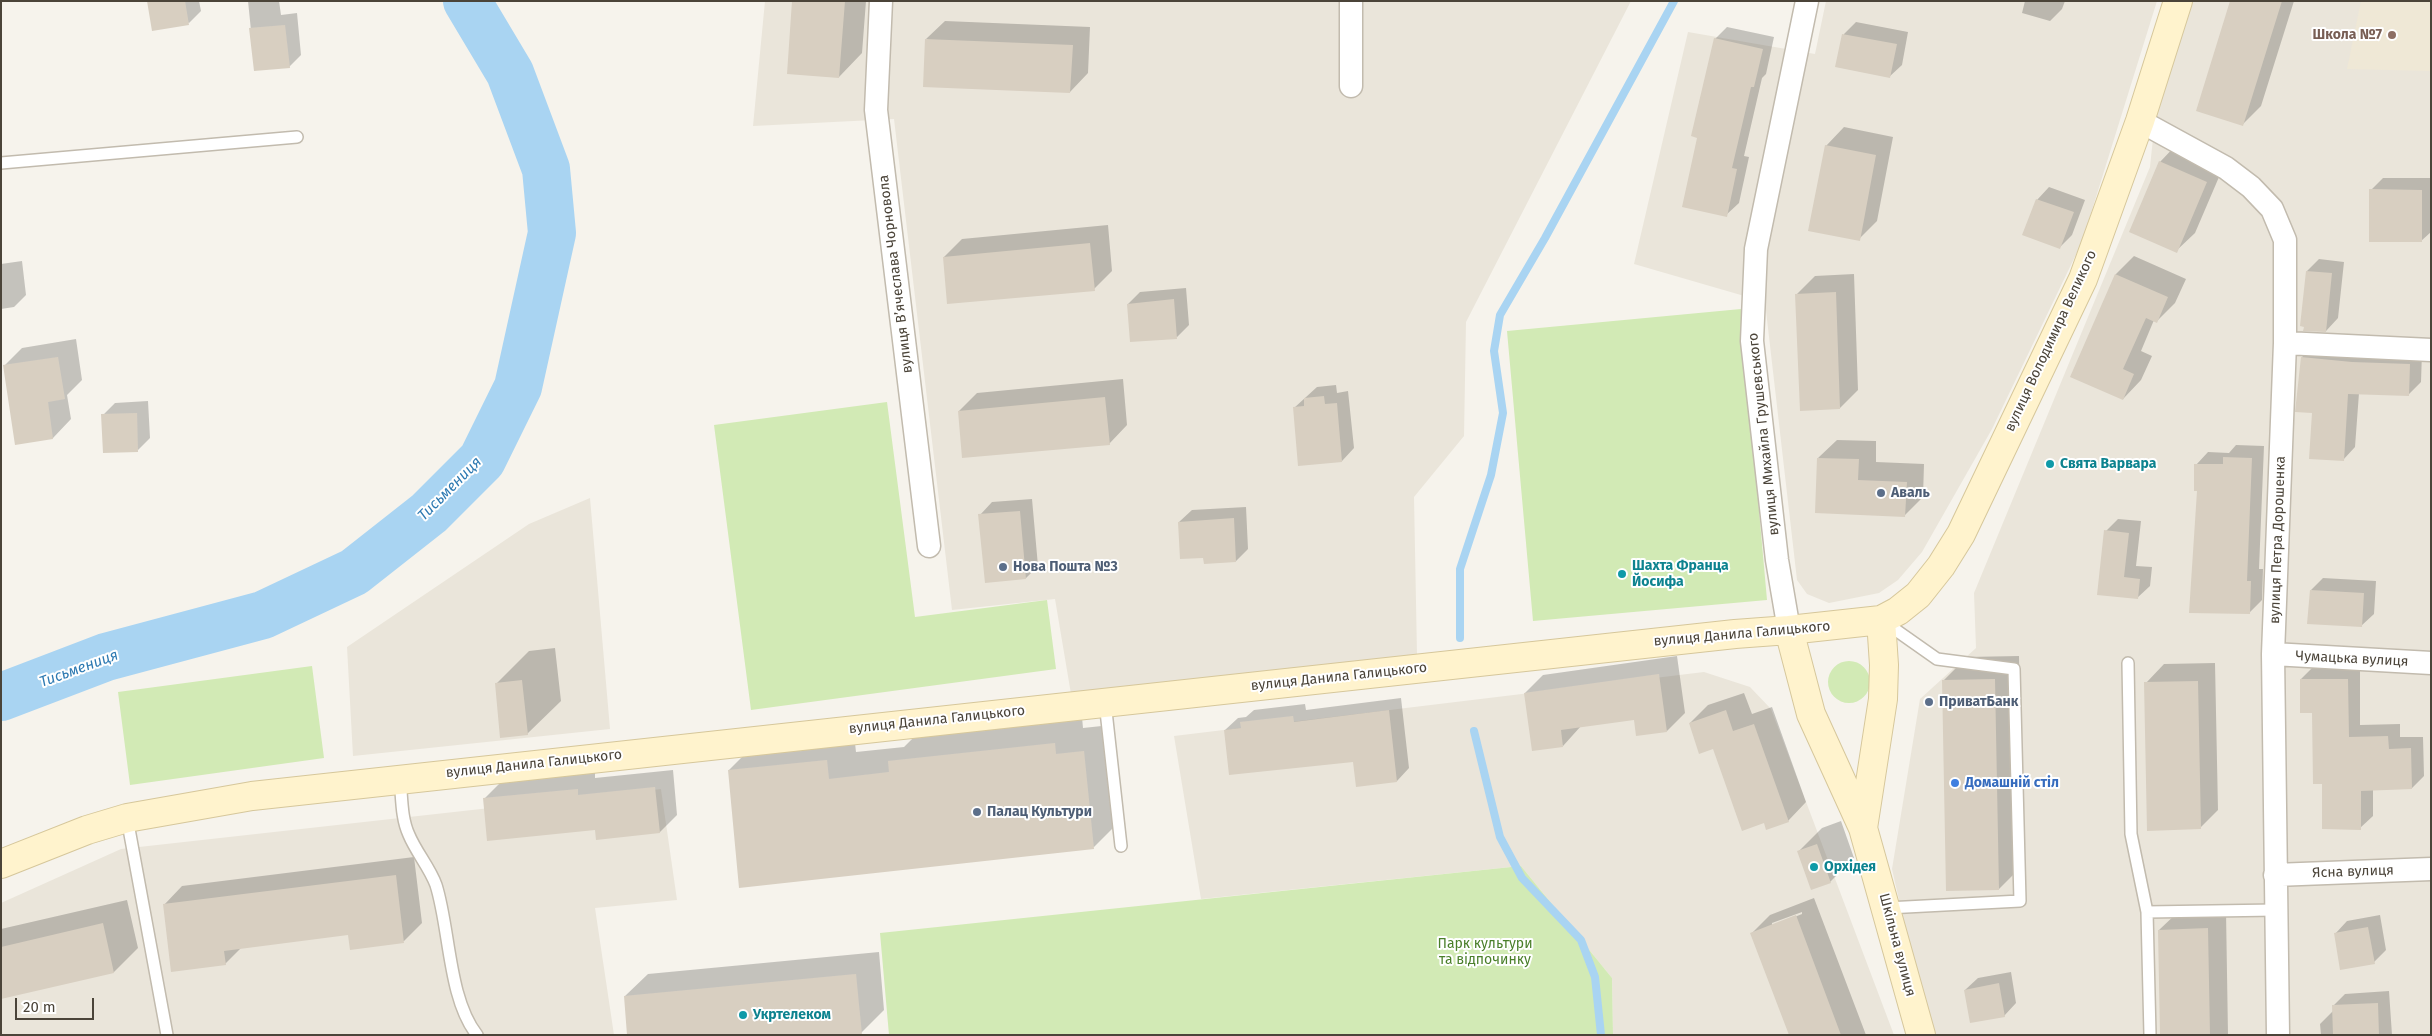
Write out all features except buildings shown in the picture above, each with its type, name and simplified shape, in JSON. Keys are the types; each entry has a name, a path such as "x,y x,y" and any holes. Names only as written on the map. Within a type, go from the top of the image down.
{"main road":[{"name":"вулиця Володимира Великого","path":"1881,620 1898,611 1918,595 1941,566 1961,534 2083,279 2140,121 2178,1"},
{"name":"вулиця Данила Галицького","path":"1,864 87,830 127,818 252,796 1105,702 1881,620"},
{"name":"Шкільна вулиця","path":"1863,828 1883,699 1884,665 1881,620"},
{"name":"Шкільна вулиця","path":"1789,630 1811,714 1863,828 1887,908 1921,1035"}],"street":[{"name":"вулиця Вʼячеслава Чорновола","path":"881,1 876,110 929,546"},
{"path":"1351,86 1352,1"},
{"name":"вулиця Михайла Грушевського","path":"1789,630 1777,560 1752,341 1756,248 1807,1"},
{"name":"вулиця Петра Дорошенка","path":"2140,121 2226,168 2251,187 2272,209 2285,240 2285,343 2273,654 2278,1035"},
{"path":"2285,343 2431,350"},
{"name":"Чумацька вулиця","path":"2273,654 2431,663"},
{"name":"Ясна вулиця","path":"2275,875 2431,869"}],"lane":[{"path":"1,163 297,137"},
{"path":"1881,620 1937,659 2014,669 2020,901 1887,908"},
{"path":"2128,663 2131,834 2147,912 2150,1035"},
{"path":"1105,702 1121,846"},
{"path":"400,779 403,814 408,834 436,884 456,984 470,1026 477,1035"},
{"path":"127,818 167,1035"},
{"path":"2147,912 2276,910"}],"shaded area":[{"path":"765,1 1631,1 1466,322 1464,436 1414,497 1417,655 1071,694 1055,599 952,610 894,119 753,126"},
{"path":"1826,1 2157,1 2082,242 1992,429 1922,552 1898,580 1879,593 1829,603 1807,594 1797,580 1765,302 1634,264 1688,32 1815,54"},
{"path":"2190,1 2431,1 2431,1035 1930,1035 1892,869 1920,699 1976,648 1974,593 2150,167 2156,110"},
{"name":"Школа №7","path":"2361,1 2431,1 2431,71 2347,69"},
{"path":"590,498 610,729 353,756 347,647 529,524"},
{"path":"1704,672 1750,687 1771,709 1894,1035 1613,1035 1612,978 1521,866 1201,899 1174,736"},
{"path":"661,789 677,900 595,908 614,1035 1,1035 1,903 121,849"}],"green space":[{"path":"1741,309 1767,600 1533,621 1507,331"},
{"path":"887,402 915,617 1047,600 1056,669 751,710 714,425"},
{"path":"1849,661 1864,667 1870,682 1864,697 1849,703 1834,697 1828,682 1834,667"},
{"path":"312,666 324,758 130,785 118,692"},
{"name":"Парк культури та відпочинку","path":"1521,866 1612,978 1613,1035 889,1035 880,933"}],"waterway":[{"name":"Тисьмениця","path":"1,697 106,657 263,615 354,572 429,513 482,460 518,387 552,233 546,169 510,73 467,1"},
{"path":"1460,638 1460,569 1491,475 1503,413 1494,351 1500,315 1545,238 1674,1"},
{"path":"1474,731 1500,837 1522,878 1581,940 1595,977 1601,1035"}],"place":[{"name":"Школа №7","path":"2392,35"},
{"name":"Свята Варвара","path":"2050,464"},
{"name":"Аваль","path":"1881,493"},
{"name":"Нова Пошта №3","path":"1003,567"},
{"name":"Шахта Франца Йосифа","path":"1622,574"},
{"name":"ПриватБанк","path":"1929,702"},
{"name":"Домашній стіл","path":"1955,783"},
{"name":"Палац Культури","path":"977,812"},
{"name":"Орхідея","path":"1814,867"},
{"name":"Укртелеком","path":"743,1015"}]}
